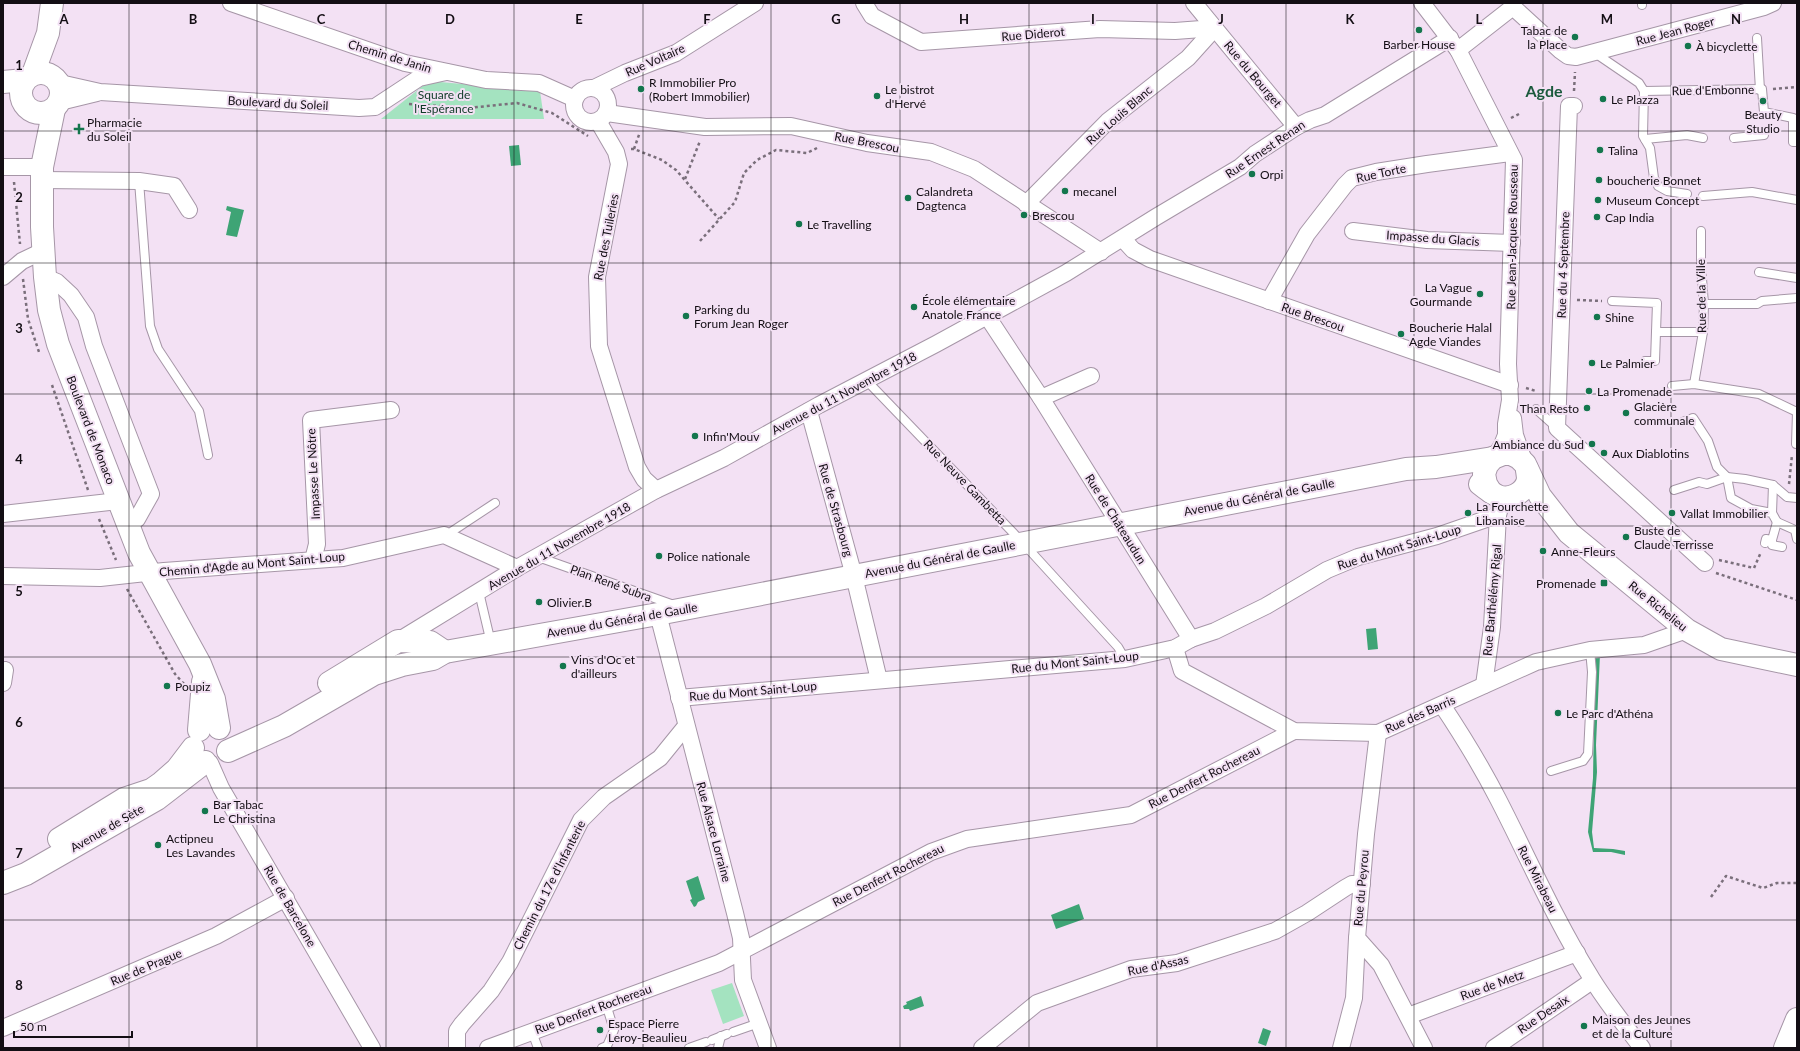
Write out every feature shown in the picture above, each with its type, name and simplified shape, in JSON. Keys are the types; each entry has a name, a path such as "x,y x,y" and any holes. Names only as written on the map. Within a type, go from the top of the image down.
{"main road":[{"name":"Boulevard de Monaco","path":"52,3 38,92 42,173 43,251 49,310 58,344 139,553 204,674 214,699 211,745"},
{"name":"Boulevard du Soleil","path":"3,82 38,92"},
{"path":"1503,454 1511,454 1519,458 1526,466 1528,480 1524,489 1516,496 1499,501 1486,484 1484,474 1487,466 1494,458 1503,454"},
{"name":"Avenue du Général de Gaulle","path":"374,674 402,665 433,659 445,652 685,609 1119,524 1406,470 1494,458"},
{"name":"Rue Richelieu","path":"1526,466 1540,496 1569,533 1687,630 1721,649 1797,665"},
{"name":"Avenue du Général de Gaulle","path":"1436,467 1469,476 1499,501"},
{"name":"Rue Richelieu","path":"1499,501 1529,507 1547,522 1569,533"},
{"path":"398,641 430,642 445,652"},
{"name":"Avenue de Sète","path":"3,877 19,862 124,799 151,790 211,745 260,727 398,641"},
{"name":"Rue Richelieu","path":"1759,658 1797,680"},
{"name":"Avenue de Sète","path":"3,882 26,874 157,799 211,745 284,726 374,674"},
{"path":"1785,1048 1797,1019"}],"street":[{"name":"Chemin de Janin","path":"230,3 405,63 486,80 539,83 575,99"},
{"name":"Rue Diderot","path":"864,3 872,16 921,42 1100,29 1175,31 1215,28"},
{"name":"Rue du Bourget","path":"1194,3 1296,127"},
{"name":"Rue Jean-Jacques Rousseau","path":"1422,3 1454,44 1514,160 1508,364 1513,390 1515,436 1526,466"},
{"name":"Rue Jean Roger","path":"1576,57 1764,7 1773,3"},
{"name":"Rue Voltaire","path":"594,88 626,73 676,53 753,4"},
{"path":"1454,44 1508,7 1561,52 1568,56 1576,57"},
{"name":"Rue Louis Blanc","path":"1026,204 1108,121 1188,58 1215,28"},
{"name":"Rue Ernest Renan","path":"1122,239 1240,167 1255,154 1296,127 1325,115 1454,44"},
{"name":"Boulevard du Soleil","path":"38,92 100,92 359,108 375,107 391,98 419,78 446,72"},
{"path":"594,88 604,93 608,102 602,117 588,122 579,118 574,109 575,99 582,90 594,88"},
{"name":"Rue du 4 Septembre","path":"1557,428 1569,106 1574,106"},
{"name":"Rue Brescou","path":"602,117 705,127 792,126 868,143 930,152 974,169 1101,252"},
{"name":"Rue des Tuileries","path":"602,117 616,152 619,164 618,177 597,277 599,346 637,467 644,479 656,490"},
{"name":"Rue Torte","path":"1269,302 1307,234 1352,178 1376,172 1420,165 1510,153"},
{"path":"8,167 42,173 139,180 174,186 189,210"},
{"name":"Impasse du Glacis","path":"1353,231 1427,240 1512,243"},
{"name":"Rue Brescou","path":"1122,239 1133,250 1150,259 1513,390"},
{"name":"Avenue du 11 Novembre 1918","path":"398,641 517,568 656,490 724,458 987,316 1122,239"},
{"path":"3,277 22,261 43,251"},
{"path":"45,277 57,282 72,295 86,317 94,346 151,494 137,519 128,526"},
{"name":"Rue de Châteaudun","path":"987,316 1041,398 1191,639"},
{"path":"1041,398 1091,376"},
{"name":"Rue Jean-Jacques Rousseau","path":"1494,458 1506,435 1506,424 1513,390"},
{"name":"Impasse Le Nôtre","path":"313,560 316,544 311,420 391,410"},
{"name":"Rue de Strasbourg","path":"809,411 854,576 879,680"},
{"path":"1557,428 1707,564"},
{"path":"3,514 118,501"},
{"name":"Rue du Mont Saint-Loup","path":"680,698 1125,659 1175,648 1191,639 1214,631 1260,609 1327,570 1358,557 1437,536 1499,501"},
{"name":"Rue Barthélémy Rigal","path":"1484,685 1492,627 1499,501"},
{"path":"445,536 517,568"},
{"name":"Chemin d'Agde au Mont Saint-Loup","path":"3,576 100,578 343,558 445,536"},
{"name":"Rue Alsace Lorraine","path":"658,614 741,938 743,980 768,1048"},
{"name":"Rue des Barris","path":"1175,648 1182,671 1294,731 1378,733 1536,662 1590,650 1644,645 1687,630"},
{"name":"Rue Mirabeau","path":"1442,704 1498,798 1592,981 1642,1048"},
{"name":"Chemin du 17e d'Infanterie","path":"457,1048 457,1032 462,1024 492,990 510,962 581,820 604,797 660,758 686,726"},
{"name":"Rue Denfert Rochereau","path":"488,1048 719,963 949,844 967,839 1131,815 1294,731"},
{"name":"Rue du Peyrou","path":"1378,733 1366,834 1357,938 1381,966 1424,1048"},
{"name":"Rue de Barcelone","path":"211,745 221,788 372,1048"},
{"name":"Rue d'Assas","path":"982,1048 1037,1003 1130,969 1177,963 1275,931 1352,884 1362,884"},
{"name":"Rue de Prague","path":"3,1028 216,936 286,898"},
{"path":"1341,1048 1354,998 1357,938"},
{"name":"Rue de Metz","path":"1408,1016 1577,954"},
{"name":"Rue Desaix","path":"1494,1048 1592,981"}],"lane":[{"path":"1757,38 1764,112 1793,118 1793,142 1797,142"},
{"path":"1595,52 1639,83 1644,92 1643,136 1650,148 1654,178 1658,186 1667,191 1687,194"},
{"name":"Rue d'Embonne","path":"1644,92 1761,90"},
{"path":"1645,139 1687,135 1703,138"},
{"path":"1734,138 1764,135"},
{"path":"139,180 150,326 158,349 199,411 208,455"},
{"path":"1703,196 1752,192 1797,200"},
{"name":"Rue de la Ville","path":"1694,384 1703,332 1704,304 1700,266 1701,231"},
{"path":"1759,272 1797,278"},
{"path":"1704,304 1757,304 1762,301 1797,298"},
{"path":"1612,301 1657,303 1655,361 1645,361"},
{"path":"1656,332 1703,332"},
{"name":"Rue Neuve Gambetta","path":"866,380 1023,543 1118,647 1125,659"},
{"path":"1672,386 1694,384 1758,394 1797,412 1796,444"},
{"path":"1536,409 1557,428"},
{"path":"1683,422 1693,418 1708,441 1717,467 1727,477 1731,498 1751,509 1772,513"},
{"path":"1674,490 1699,482 1707,484 1727,477 1773,485 1787,497 1797,498"},
{"path":"1773,485 1772,513 1777,522 1787,525 1795,530 1797,539"},
{"path":"445,536 495,503"},
{"path":"1777,522 1769,542 1772,545 1782,547"},
{"name":"Plan René Subra","path":"538,556 685,609"},
{"path":"479,592 491,644"},
{"path":"1551,771 1583,761 1588,754 1592,672 1590,650"},
{"path":"602,1048 607,1046 614,1030 606,1004"},
{"path":"689,1048 759,1023"},
{"path":"532,1032 538,1048"},
{"path":"718,1048 727,1034"}],"path":[{"path":"1574,106 1576,57"},
{"name":"Rue d'Embonne","path":"1761,90 1797,87"},
{"path":"391,98 401,104 429,104 468,108 517,104 528,106 552,112 590,138"},
{"path":"1511,118 1519,114"},
{"path":"700,241 735,202 744,173 757,160 776,150 807,153 820,147 828,134"},
{"path":"616,152 634,148 662,160 676,170 685,179 719,219"},
{"path":"685,179 695,154"},
{"path":"8,167 22,261 28,319 40,353"},
{"path":"50,381 94,504 127,589 175,674 188,690"},
{"path":"1513,390 1536,391"},
{"path":"1787,497 1792,448 1796,444"},
{"path":"1769,542 1754,568 1716,559 1707,564 1717,574 1797,600"},
{"path":"1711,897 1726,876 1763,888 1777,883 1797,883"}],"green space":[{"name":"Square de l'Espérance","path":"429,81 540,91 544,119 381,119"},
{"path":"732,983 744,1016 723,1024 711,990"}],"shaded area":[{"path":"519,145 521,165 511,166 509,146"},
{"path":"227,206 244,210 237,237 226,235 231,212 226,210"},
{"path":"1376,628 1378,649 1368,650 1366,629"},
{"path":"1600,654 1596,745 1597,772 1592,832 1594,848 1625,851 1625,855 1611,852 1593,852 1588,832 1593,778 1595,655"},
{"path":"698,876 705,899 698,902 694,907 690,900 692,899 686,881"},
{"path":"1079,904 1084,919 1056,929 1051,915"},
{"path":"921,996 924,1006 910,1011 909,1009 904,1009 903,1006 907,1004 906,1002"},
{"path":"1263,1028 1271,1031 1266,1046 1258,1043"}],"place":[{"name":"Barber House","path":"1419,30"},
{"name":"Tabac de la Place","path":"1575,37"},
{"name":"À bicyclette","path":"1688,46"},
{"name":"R Immobilier Pro (Robert Immobilier)","path":"641,89"},
{"name":"Le bistrot d'Hervé","path":"877,96"},
{"name":"Le Plazza","path":"1603,99"},
{"name":"Beauty Studio","path":"1763,101"},
{"name":"Pharmacie du Soleil","path":"79,129"},
{"name":"Talina","path":"1600,150"},
{"name":"Orpi","path":"1252,174"},
{"name":"boucherie Bonnet","path":"1599,180"},
{"name":"mecanel","path":"1065,191"},
{"name":"Calandreta Dagtenca","path":"908,198"},
{"name":"Museum Concept","path":"1598,200"},
{"name":"Brescou","path":"1024,215"},
{"name":"Cap India","path":"1597,217"},
{"name":"Le Travelling","path":"799,224"},
{"name":"La Vague Gourmande","path":"1480,294"},
{"name":"École élémentaire Anatole France","path":"914,307"},
{"name":"Parking du Forum Jean Roger","path":"686,316"},
{"name":"Shine","path":"1597,317"},
{"name":"Boucherie Halal Agde Viandes","path":"1401,334"},
{"name":"Le Palmier","path":"1592,363"},
{"name":"La Promenade","path":"1589,391"},
{"name":"Than Resto","path":"1587,408"},
{"name":"Glacière communale","path":"1626,413"},
{"name":"Infin'Mouv","path":"695,436"},
{"name":"Ambiance du Sud","path":"1592,444"},
{"name":"Aux Diablotins","path":"1604,453"},
{"name":"La Fourchette Libanaise","path":"1468,513"},
{"name":"Vallat Immobilier","path":"1672,513"},
{"name":"Buste de Claude Terrisse","path":"1626,537"},
{"name":"Anne-Fleurs","path":"1543,551"},
{"name":"Police nationale","path":"659,556"},
{"name":"Promenade","path":"1604,583"},
{"name":"Olivier.B","path":"539,602"},
{"name":"Vins d'Oc et d'ailleurs","path":"563,666"},
{"name":"Poupiz","path":"167,686"},
{"name":"Le Parc d'Athéna","path":"1558,713"},
{"name":"Bar Tabac Le Christina","path":"205,811"},
{"name":"Actipneu Les Lavandes","path":"158,845"},
{"name":"Maison des Jeunes et de la Culture","path":"1584,1026"},
{"name":"Espace Pierre Leroy-Beaulieu","path":"600,1030"}],"district":[{"name":"Agde","path":"1544,90"}]}
